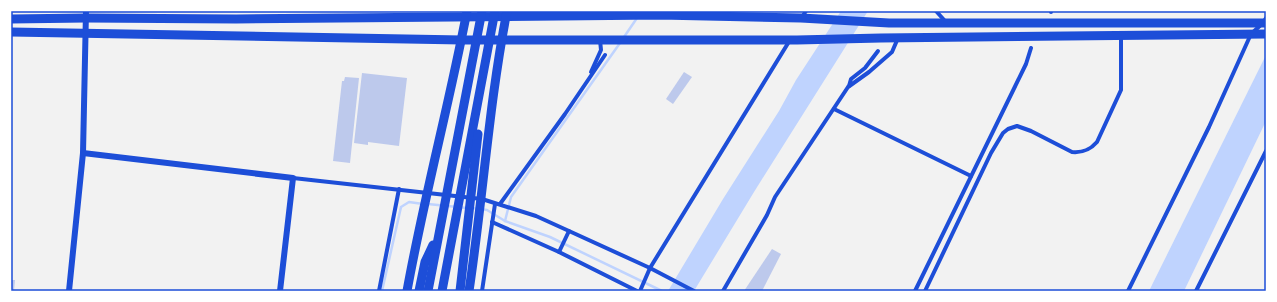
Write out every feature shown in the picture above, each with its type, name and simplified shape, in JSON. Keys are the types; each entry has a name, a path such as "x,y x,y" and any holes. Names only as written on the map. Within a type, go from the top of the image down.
{"highway":[{"path":"428,291 482,11"},
{"path":"442,291 495,11"},
{"path":"11,19 86,14 506,14 806,16 889,23 1265,22"},
{"path":"407,291 426,193 467,14"},
{"path":"469,291 482,199 501,40 506,14"},
{"path":"11,32 462,40 793,40 1266,34"},
{"path":"460,291 490,35"},
{"path":"419,291 425,262 438,234"}],"street":[{"path":"936,11 946,23"},
{"path":"69,291 83,153 86,14"},
{"path":"1128,291 1209,127 1251,34 1265,22"},
{"path":"925,291 1002,133 1017,126 1072,152 1079,153 1092,148 1097,142 1121,90 1121,36"},
{"path":"848,86 869,72 892,52 898,38"},
{"path":"589,78 601,50 600,40"},
{"path":"492,222 559,252 638,291 793,40"},
{"path":"915,291 1026,64 1031,48"},
{"path":"723,291 768,216 775,197 834,109 851,79 865,68 878,51"},
{"path":"500,204 605,55"},
{"path":"834,109 971,176"},
{"path":"1196,291 1266,150"},
{"path":"83,153 482,199 536,216 652,269 694,291"},
{"path":"280,291 293,178"},
{"path":"379,291 399,189"},
{"path":"482,291 495,204"},
{"path":"559,252 569,231"}],"water":[{"path":"841,11 868,11 754,192 694,291 668,291 723,199 779,111 796,80"},
{"path":"1266,55 1266,121 1184,291 1149,291"}],"building":[{"path":"684,72 692,77 673,104 666,99"},
{"path":"362,73 407,78 399,146 368,142 368,145 354,143"},
{"path":"345,77 359,78 350,163 333,161 342,81 344,81"},
{"path":"772,249 781,254 762,291 744,291"},
{"path":"11,280 15,280 14,291 11,291"}],"waterway":[{"path":"624,37 637,18"},
{"path":"505,221 511,197 620,43"},
{"path":"382,291 401,207 409,202 423,204"},
{"path":"428,204 467,208"},
{"path":"472,208 487,210 505,221 550,237 662,291"}]}
